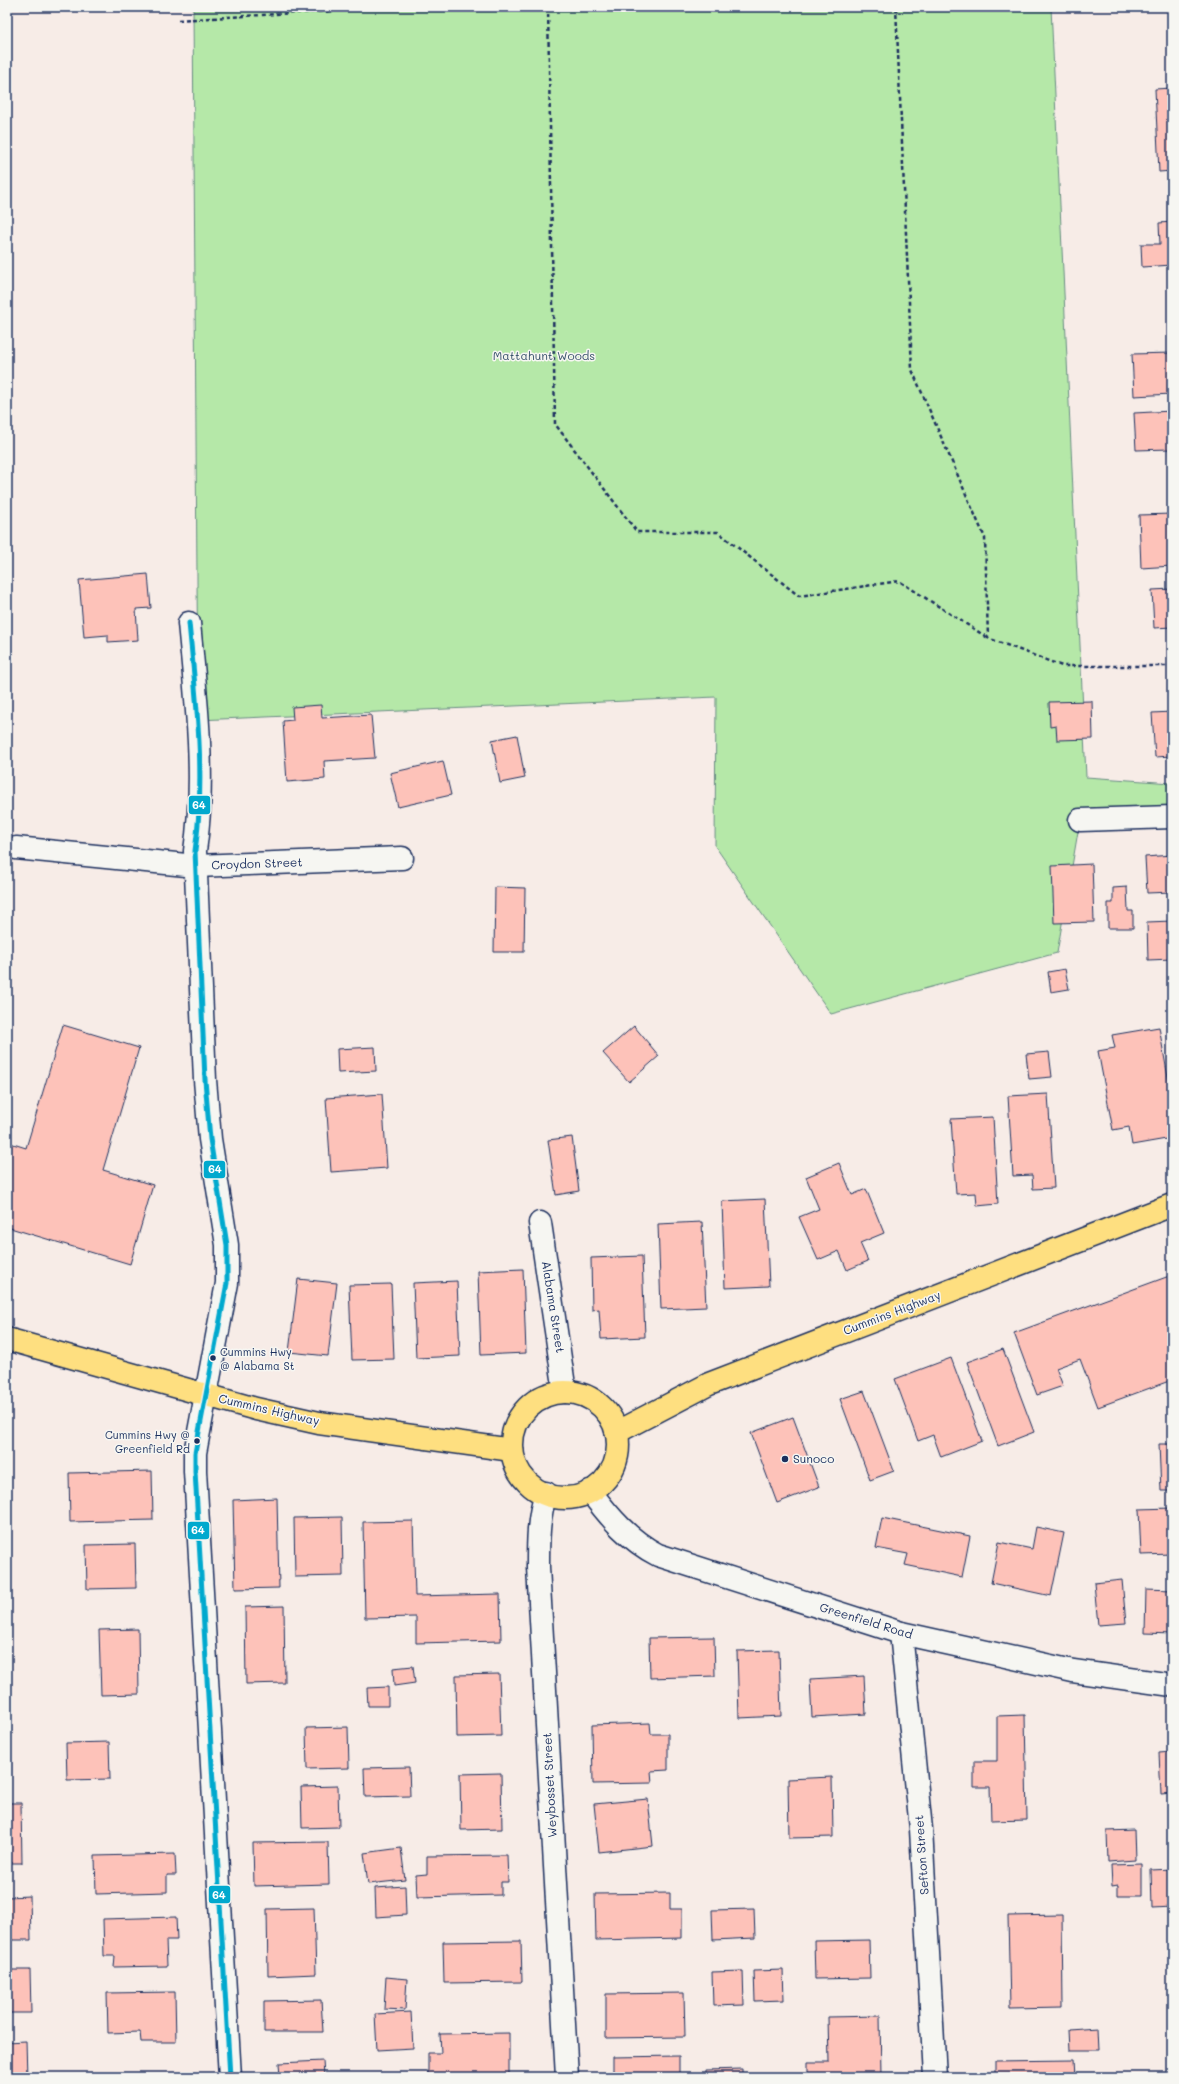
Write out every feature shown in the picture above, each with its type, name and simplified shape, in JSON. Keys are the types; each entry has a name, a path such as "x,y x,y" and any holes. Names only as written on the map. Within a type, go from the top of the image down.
{"main road":[{"name":"Cummins Highway","path":"617,1432 709,1384 1172,1205"},
{"name":"Cummins Highway","path":"7,1339 256,1409 319,1423 512,1450"},
{"path":"565,1392 582,1395 598,1403 610,1416 617,1432 618,1449 614,1466 604,1480 590,1491 574,1497 556,1497 540,1492 526,1481 517,1467 512,1450 514,1432 521,1416 532,1403 548,1394 565,1392"}],"street":[{"path":"190,623 198,720 200,800 196,866 206,1080 210,1139 227,1245 227,1283 214,1343 195,1454 195,1471 230,2077"},
{"path":"1080,820 1172,817"},
{"name":"Croydon Street","path":"16,848 196,866 402,858"},
{"name":"Alabama Street","path":"540,1223 565,1392"},
{"name":"Greenfield Road","path":"590,1491 606,1512 625,1532 641,1546 658,1554 901,1633 1073,1671 1172,1686"},
{"name":"Weybosset Street","path":"546,1493 542,1504 538,1567 567,2077"},
{"name":"Sefton Street","path":"901,1633 921,1829 935,2077"}],"path":[{"path":"178,20 394,7"},
{"path":"548,7 555,424 637,532 718,532 799,596 899,581 988,638 1062,666 1172,666"},
{"path":"896,7 912,370 985,538 988,638"}],"green space":[{"name":"Mattahunt Woods","path":"193,7 1051,7 1086,777 1172,783 1172,817 1080,820 1057,953 831,1014 715,846 716,697 198,720"}],"building":[{"path":"1172,88 1172,171 1159,172 1155,89"},
{"path":"1172,222 1172,265 1142,267 1141,244 1160,244 1159,223"},
{"path":"1172,353 1172,394 1134,396 1132,354"},
{"path":"1172,411 1171,467 1170,449 1136,450 1134,413"},
{"path":"1172,514 1172,566 1141,568 1139,515"},
{"path":"148,574 151,608 136,609 138,640 108,642 108,635 84,637 79,580"},
{"path":"1172,589 1172,627 1154,628 1152,590"},
{"path":"1092,701 1093,739 1057,740 1056,726 1050,727 1049,702"},
{"path":"321,705 322,718 371,715 375,758 324,761 325,779 287,782 283,721 293,720 292,707"},
{"path":"1172,712 1172,756 1155,757 1152,713"},
{"path":"517,735 525,778 500,783 492,740"},
{"path":"443,761 451,795 398,807 390,773"},
{"path":"1172,855 1172,892 1147,893 1145,857"},
{"path":"1092,864 1094,922 1054,923 1052,866"},
{"path":"495,887 525,888 524,952 494,952"},
{"path":"1127,887 1128,911 1133,911 1133,928 1108,928 1108,903 1113,903 1113,888"},
{"path":"1172,921 1172,959 1148,960 1147,922"},
{"path":"1065,969 1069,989 1051,992 1048,972"},
{"path":"63,1025 139,1048 103,1170 153,1185 130,1264 7,1227 7,1142 26,1148"},
{"path":"634,1026 659,1056 629,1082 603,1053"},
{"path":"1159,1027 1172,1100 1172,1138 1132,1145 1129,1127 1113,1130 1098,1051 1115,1048 1112,1035"},
{"path":"375,1047 376,1071 338,1073 337,1049"},
{"path":"1049,1052 1052,1077 1029,1079 1026,1054"},
{"path":"382,1094 387,1168 331,1172 326,1098"},
{"path":"1048,1094 1054,1188 1033,1189 1032,1175 1013,1176 1008,1096"},
{"path":"993,1117 998,1204 977,1206 976,1193 956,1194 951,1119"},
{"path":"572,1137 579,1191 556,1195 548,1140"},
{"path":"839,1163 852,1195 866,1189 884,1233 860,1243 868,1261 847,1270 839,1251 818,1260 799,1217 819,1209 806,1177"},
{"path":"765,1199 769,1286 725,1288 722,1201"},
{"path":"702,1222 706,1307 661,1309 658,1224"},
{"path":"642,1256 645,1337 601,1339 599,1309 592,1310 591,1258"},
{"path":"523,1269 526,1353 481,1355 478,1271"},
{"path":"1172,1275 1172,1380 1098,1407 1080,1359 1056,1368 1063,1386 1037,1395 1014,1333"},
{"path":"298,1279 337,1283 328,1356 289,1352"},
{"path":"457,1281 460,1356 416,1358 413,1283"},
{"path":"391,1284 394,1359 352,1360 349,1285"},
{"path":"1003,1349 1034,1432 998,1446 967,1362"},
{"path":"951,1358 982,1441 941,1457 933,1435 918,1441 895,1379"},
{"path":"864,1391 894,1471 870,1480 840,1399"},
{"path":"793,1417 819,1487 777,1503 751,1433"},
{"path":"1159,1444 1172,1444 1172,1491 1161,1491"},
{"path":"152,1471 153,1520 70,1522 69,1473"},
{"path":"277,1498 279,1588 235,1589 233,1500"},
{"path":"1172,1508 1172,1554 1141,1555 1139,1509"},
{"path":"342,1517 343,1576 295,1577 294,1518"},
{"path":"882,1518 970,1536 962,1577 905,1565 908,1554 876,1548"},
{"path":"413,1521 415,1596 500,1594 501,1641 416,1643 416,1617 365,1618 363,1522"},
{"path":"1036,1527 1064,1533 1051,1596 991,1583 999,1542 1032,1549"},
{"path":"135,1544 136,1588 87,1589 86,1545"},
{"path":"1122,1580 1126,1623 1098,1625 1094,1583"},
{"path":"1146,1589 1172,1590 1172,1634 1145,1633"},
{"path":"284,1606 285,1683 246,1684 245,1607"},
{"path":"138,1629 139,1694 101,1695 99,1630"},
{"path":"714,1637 715,1676 650,1678 649,1638"},
{"path":"779,1650 781,1716 739,1718 737,1651"},
{"path":"413,1666 415,1683 394,1686 393,1668"},
{"path":"499,1674 501,1736 457,1737 456,1675"},
{"path":"864,1676 866,1714 812,1717 810,1679"},
{"path":"388,1687 388,1706 368,1706 367,1688"},
{"path":"1025,1715 1027,1820 991,1821 990,1787 974,1787 974,1761 997,1761 997,1716"},
{"path":"650,1723 651,1734 668,1734 668,1770 651,1771 652,1783 593,1784 592,1725"},
{"path":"348,1727 349,1768 307,1769 306,1728"},
{"path":"109,1742 110,1779 67,1780 66,1743"},
{"path":"1172,1752 1172,1793 1161,1794 1159,1753"},
{"path":"409,1767 410,1796 365,1797 364,1768"},
{"path":"501,1773 502,1829 461,1830 460,1774"},
{"path":"832,1777 833,1837 789,1838 788,1779"},
{"path":"338,1786 339,1827 302,1828 301,1787"},
{"path":"648,1799 653,1846 599,1852 594,1804"},
{"path":"7,1803 21,1803 22,1863 7,1863"},
{"path":"1168,1814 1172,1814 1172,1836 1170,1836"},
{"path":"1134,1830 1135,1860 1108,1862 1107,1831"},
{"path":"328,1842 329,1884 254,1886 253,1843"},
{"path":"401,1848 405,1880 368,1884 364,1853"},
{"path":"175,1854 176,1875 167,1875 167,1892 96,1894 95,1856"},
{"path":"507,1855 508,1882 501,1882 501,1895 417,1897 416,1875 427,1874 427,1856"},
{"path":"1142,1864 1142,1896 1118,1896 1118,1885 1112,1886 1111,1865"},
{"path":"1172,1869 1172,1907 1152,1908 1151,1870"},
{"path":"405,1886 406,1915 376,1917 375,1888"},
{"path":"670,1893 670,1909 682,1909 682,1938 596,1940 595,1894"},
{"path":"30,1896 31,1940 7,1940 7,1897"},
{"path":"314,1908 316,1974 268,1976 267,1909"},
{"path":"754,1909 755,1938 713,1940 712,1910"},
{"path":"1062,1915 1063,2007 1010,2008 1008,1916"},
{"path":"176,1917 177,1940 166,1940 167,1966 114,1967 115,1956 104,1956 103,1919"},
{"path":"869,1940 870,1978 815,1979 814,1941"},
{"path":"521,1941 522,1982 444,1983 443,1942"},
{"path":"7,1970 30,1970 31,2013 7,2013"},
{"path":"783,1970 784,2000 755,2001 754,1971"},
{"path":"743,1971 744,2005 713,2006 712,1972"},
{"path":"386,1977 407,1979 405,2010 384,2009"},
{"path":"175,1992 176,2042 141,2042 140,2032 108,2033 107,1993"},
{"path":"684,1993 685,2037 606,2038 606,1994"},
{"path":"321,2000 323,2032 264,2032 264,2001"},
{"path":"411,2012 413,2048 377,2050 375,2014"},
{"path":"880,2016 881,2077 808,2077 808,2062 829,2062 828,2017"},
{"path":"1099,2028 1100,2050 1069,2050 1068,2030"},
{"path":"509,2033 509,2076 428,2077 428,2053 441,2053 440,2034"},
{"path":"26,2041 27,2077 7,2077 7,2042"},
{"path":"679,2056 679,2077 613,2077 613,2057"},
{"path":"1074,2060 1075,2077 996,2077 996,2061"},
{"path":"323,2061 324,2077 280,2077 279,2063"},
{"path":"742,2069 742,2077 706,2077 706,2070"}],"transit line":[{"name":"64","path":"189,623 199,737 200,794 195,851 205,1080 210,1139 227,1245 227,1283 195,1453 195,1471 230,2077"}],"place":[{"name":"Cummins Hwy @ Alabama St","path":"213,1358"},
{"name":"Cummins Hwy @ Greenfield Rd","path":"197,1441"},
{"name":"Sunoco","path":"785,1459"}]}
